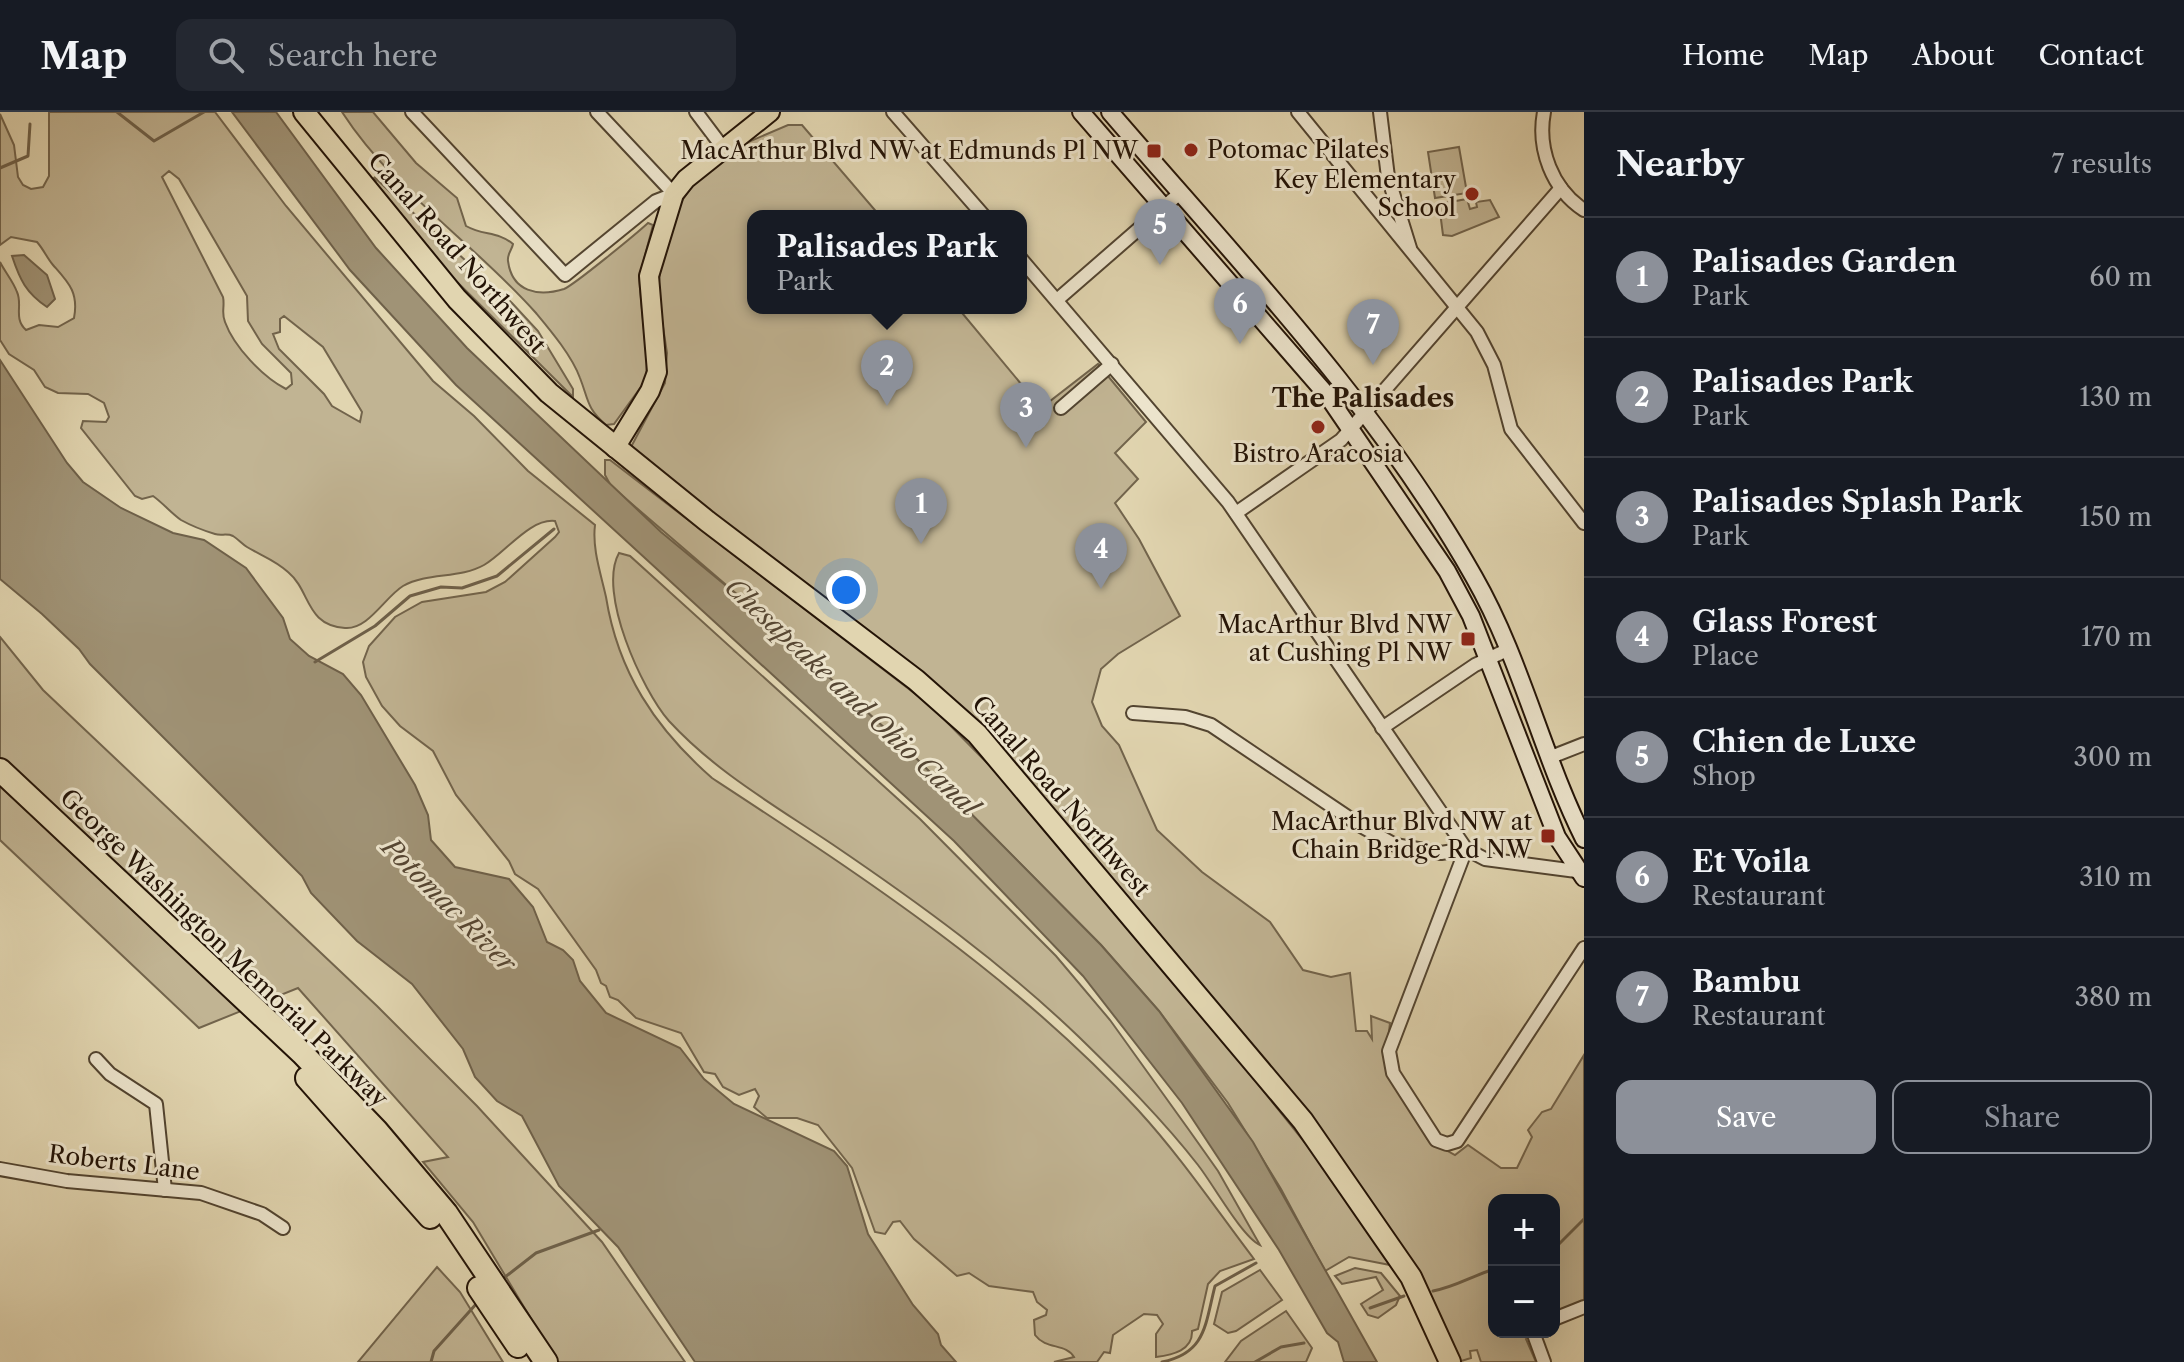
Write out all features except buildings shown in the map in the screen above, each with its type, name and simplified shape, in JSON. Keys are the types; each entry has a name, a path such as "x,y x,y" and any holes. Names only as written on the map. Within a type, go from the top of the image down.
{"highway":[{"name":"Canal Road Northwest","path":"304,112 407,242 488,334 549,393 615,448 897,664 977,734 1303,1121 1411,1277 1450,1362"},
{"name":"George Washington Memorial Parkway","path":"0,770 264,1017 355,1108 403,1162 546,1362"},
{"name":"George Washington Memorial Parkway","path":"0,789 293,1062 440,1217 528,1362"},
{"path":"264,1017 294,1029 317,1046"},
{"path":"381,1114 403,1162"}],"main road":[{"path":"615,448 650,391 657,372 649,276 674,194 770,112"},
{"path":"1081,112 1308,372 1351,428 1447,571 1488,658 1557,837 1582,874"},
{"path":"1110,112 1341,378 1465,560 1507,650 1584,839"}],"street":[{"path":"412,112 565,275 656,201 674,194 597,112"},
{"path":"696,112 724,149"},
{"path":"893,112 979,210"},
{"path":"1298,112 1477,332 1491,356 1511,429 1584,523"},
{"path":"1380,112 1388,177 1413,255"},
{"path":"1544,112 1544,150 1561,188 1584,210"},
{"path":"1236,513 1341,440 1561,188"},
{"path":"1057,300 1180,193"},
{"path":"1027,266 1236,513 1466,849 1485,859 1582,874"},
{"path":"1061,408 1112,364"},
{"path":"1382,728 1488,658 1507,650"},
{"path":"1133,713 1185,717 1211,725 1361,826 1395,845 1441,853 1466,849"},
{"path":"1551,757 1584,744"},
{"path":"1466,849 1389,1051 1393,1073 1427,1131 1443,1143 1457,1141 1584,948"},
{"path":"96,1059 110,1074 156,1104 165,1190"},
{"name":"Roberts Lane","path":"0,1169 67,1181 201,1193 262,1214 283,1228"},
{"path":"1560,1317 1584,1307"},
{"path":"1535,1338 1544,1362"}],"shaded area":[{"path":"49,112 215,112 286,206 433,381 474,416 528,471 595,525 598,561 620,650 642,697 673,739 712,778 881,891 989,972 1091,1061 1184,1165 1254,1259 1220,1271 1208,1284 1198,1329 1192,1331 1186,1347 1156,1357 1156,1334 1163,1324 1157,1315 1144,1314 1113,1335 1110,1353 1104,1352 1097,1362 1054,1362 1074,1357 1035,1335 1034,1320 1046,1315 1047,1310 1037,1302 1033,1292 989,1286 969,1273 957,1276 914,1239 900,1221 893,1222 885,1234 875,1232 852,1168 818,1125 797,1118 767,1118 754,1107 759,1096 755,1089 739,1095 723,1087 715,1074 704,1072 681,1033 636,1018 618,1000 610,997 596,970 538,889 515,874 509,861 456,795 433,751 400,726 382,706 366,677 363,662 369,646 395,617 422,602 486,592 505,582 555,537 559,532 555,521 527,530 484,565 403,586 361,624 345,628 322,621 295,580 278,564 233,536 215,534 181,520 153,496 142,499 135,496 81,428 83,421 106,422 109,417 104,403 88,394 58,393 45,387 34,370 9,354 0,340 0,262 17,292 20,321 26,330 39,325 58,327 74,318 75,301 71,288 37,242 11,237 0,245 0,114 14,145 18,177 23,185 31,189 43,187 49,176","holes":["169,171 179,179 247,296 248,321 262,344 291,373 292,384 286,389 250,360 229,332 224,319 223,297 162,177","284,316 323,347 362,412 360,422 332,406 279,349 273,334 280,332 280,319"]},
{"path":"342,112 373,112 416,163 457,198 466,226 513,244 508,259 510,271 515,280 528,290 545,292 564,289 648,223 653,225 639,278 646,380 614,424 606,425 595,413 572,361 536,313 409,192 362,140"},
{"path":"788,125 802,125 875,210 747,210 747,314 963,314 1041,408 1098,364 1146,422 1115,453 1138,479 1115,503 1139,539 1180,616 1118,654 1101,669 1092,702 1102,726 1119,745 1157,830 1202,872 1270,922 1303,970 1331,977 1350,973 1356,1031 1367,1031 1372,1039 1371,1016 1390,1023 1385,1064 1428,1140 1455,1155 1468,1145 1501,1168 1517,1168 1532,1137 1528,1130 1542,1112 1551,1109 1584,1055 1584,1306 1560,1317 1560,1194 1488,1194 1488,1338 1527,1338 1536,1362 1481,1362 1477,1350 1470,1351 1471,1358 1458,1362 1423,1289 1061,823 796,581 631,447 665,383 667,353 658,294 660,271 681,202 693,185 746,143"},
{"path":"1459,147 1467,193 1435,198 1428,152"},
{"path":"374,177 512,303 538,331 573,389 573,397 441,266 378,188"},
{"path":"1467,199 1470,209 1477,207 1476,202 1490,200 1499,217 1452,236 1443,235 1439,204"},
{"path":"605,460 610,460 931,706 995,771 1314,1154 1390,1265 1349,1257 1325,1271 1281,1189 1228,1103 1159,1011 1101,945 901,743 753,608 611,486 605,475"},
{"path":"619,553 630,556 920,819 1056,956 1110,1020 1218,1171 1260,1245 1236,1221 1198,1165 1141,1099 1050,1010 928,912 726,772 669,721 636,665 618,615 614,570"},
{"path":"0,637 43,690 377,1006 477,1106 602,1242 685,1362 557,1362 473,1222 423,1162 448,1157 298,988 199,1028 0,840"},
{"path":"437,1267 460,1292 503,1362 358,1362"},
{"path":"1355,1268 1381,1273 1400,1296 1396,1305 1378,1318 1368,1315 1361,1304 1383,1290 1376,1277 1342,1284 1335,1276"},
{"path":"1260,1270 1282,1300 1236,1331 1228,1333 1214,1324 1222,1292"},
{"path":"1286,1311 1312,1348 1306,1362 1225,1362 1241,1341"}],"water":[{"path":"232,112 276,112 376,248 467,348 661,532 753,608 901,743 1101,945 1159,1011 1253,1142 1377,1362 1344,1362 1338,1342 1327,1333 1279,1250 1182,1103 1083,976 954,841 456,385 350,270"},
{"path":"24,255 47,275 55,299 47,307 29,291 18,272 12,256"},
{"name":"Potomac River","path":"0,360 67,463 83,482 121,508 173,533 204,540 246,568 283,618 290,639 309,656 343,674 361,695 415,785 428,815 431,840 455,867 509,879 533,907 547,942 563,950 573,960 580,981 606,1013 680,1048 704,1079 734,1104 834,1151 847,1166 868,1234 913,1305 938,1334 941,1345 956,1362 695,1362 618,1247 559,1186 522,1116 497,1101 475,1077 463,1049 412,984 357,941 311,893 302,876 90,664 79,649 0,579"}],"waterway":[{"path":"117,112 154,141 204,112"},
{"path":"0,168 28,156 30,124"},
{"path":"315,662 375,626 410,596 441,587 462,588 497,576 554,529"},
{"path":"1560,1243 1584,1219"},
{"path":"500,1281 536,1253 599,1230"},
{"path":"1162,1362 1176,1358 1195,1344 1205,1325 1215,1286 1256,1263"},
{"path":"1433,1291 1488,1271"},
{"path":"1370,1308 1404,1296"},
{"path":"431,1362 434,1351 477,1303"},
{"path":"1255,1362 1281,1347 1304,1343"}],"place":[{"name":"Potomac Pilates","path":"1191,150"},
{"name":"MacArthur Blvd NW at Edmunds Pl NW","path":"1154,151"},
{"name":"Key Elementary School","path":"1472,194"},
{"name":"Chien de Luxe","path":"1160,265"},
{"name":"Et Voila","path":"1240,344"},
{"name":"Bambu","path":"1373,365"},
{"name":"Palisades Park","path":"887,406"},
{"name":"Bistro Aracosia","path":"1318,427"},
{"name":"Palisades Splash Park","path":"1026,448"},
{"name":"Palisades Garden","path":"921,544"},
{"name":"Glass Forest","path":"1101,589"},
{"name":"MacArthur Blvd NW at Cushing Pl NW","path":"1468,639"},
{"name":"MacArthur Blvd NW at Chain Bridge Rd NW","path":"1548,836"}],"district":[{"name":"The Palisades","path":"1363,398"}],"water label":[{"name":"Chesapeake and Ohio Canal","path":"852,697"}]}
